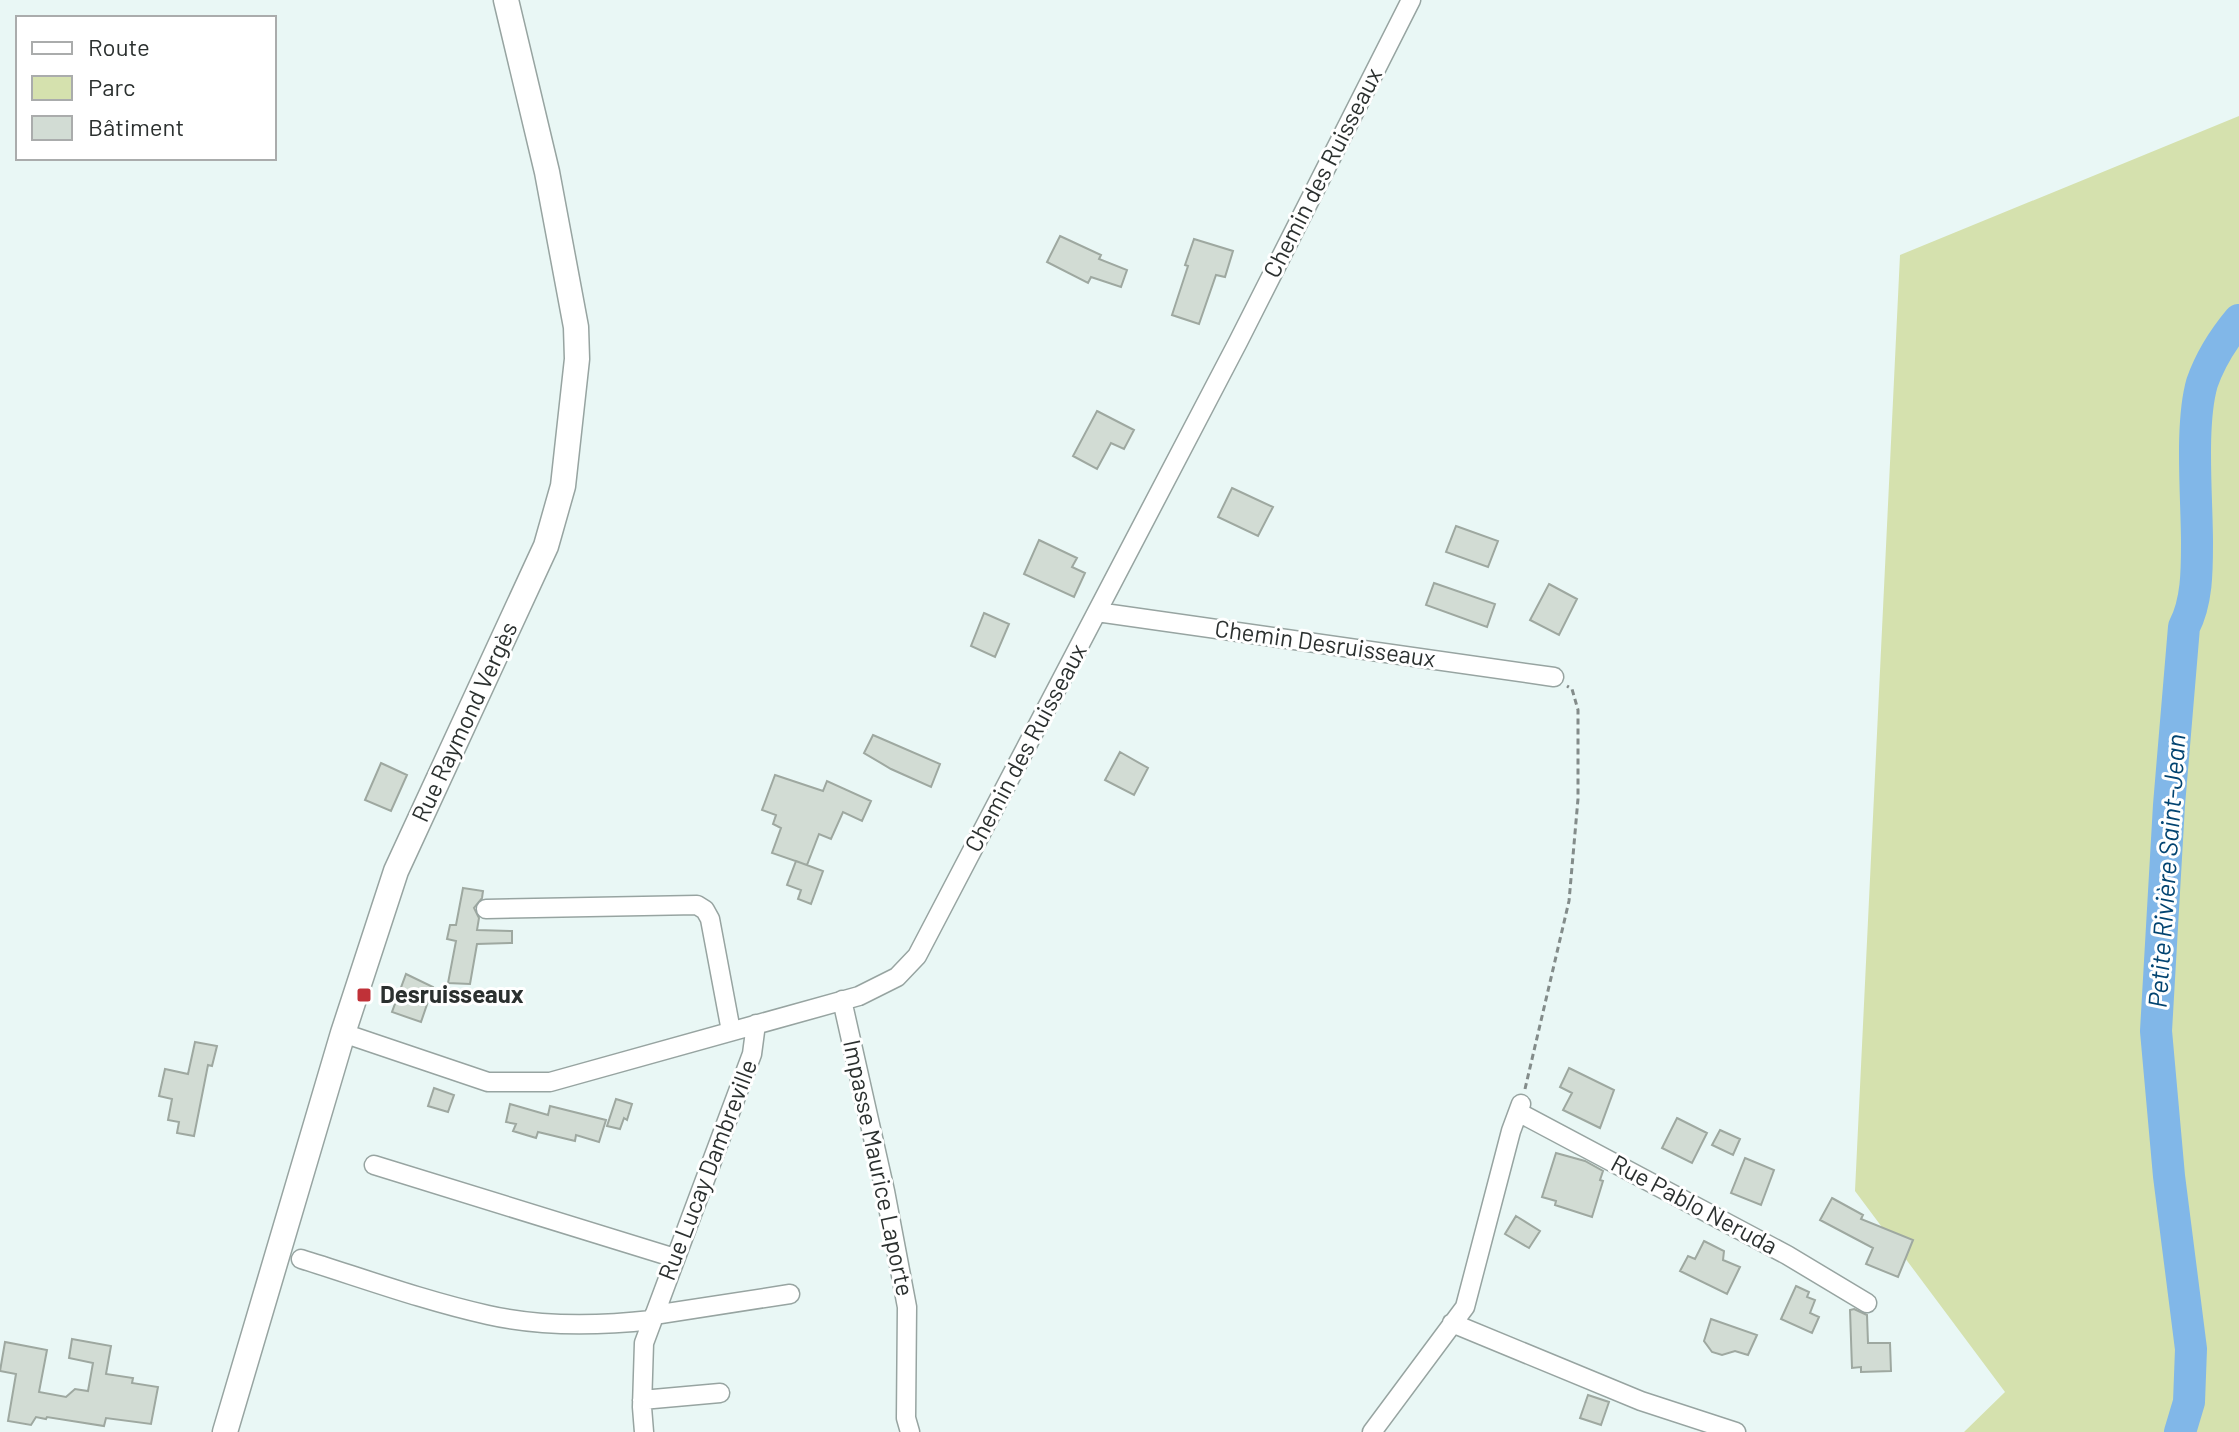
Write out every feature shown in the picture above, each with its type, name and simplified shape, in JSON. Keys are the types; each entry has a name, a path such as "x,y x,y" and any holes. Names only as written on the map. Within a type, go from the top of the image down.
{"main road":[{"name":"Rue Raymond Vergès","path":"225,1432 343,1033 396,871 546,546 563,486 577,359 576,327 547,172 506,0"}],"street":[{"name":"Chemin des Ruisseaux","path":"343,1033 488,1082 550,1082 859,996 897,977 917,956 1411,0"},
{"name":"Chemin Desruisseaux","path":"1097,612 1554,677"},
{"path":"486,909 697,905 705,910 710,919 731,1031"},
{"name":"Impasse Maurice Laporte","path":"842,1000 888,1205 907,1307 906,1418 910,1432"},
{"name":"Rue Lucay Dambreville","path":"644,1432 644,1343 752,1054 756,1024"},
{"name":"Rue Pablo Neruda","path":"1520,1108 1787,1255 1867,1303"},
{"path":"1372,1432 1465,1307 1511,1131 1520,1108"},
{"path":"374,1165 675,1258"},
{"path":"301,1259 489,1316 549,1323 612,1324 653,1318"},
{"name":"Rue Lucay Dambreville","path":"653,1318 790,1294"},
{"path":"1452,1323 1641,1401 1736,1432"},
{"path":"642,1400 720,1393"}],"path":[{"path":"1520,1108 1569,901 1578,799 1578,710 1572,689 1554,677"}],"green space":[{"path":"2239,116 2239,1432 1964,1432 2005,1392 1855,1191 1900,255"}],"building":[{"path":"1060,236 1101,255 1099,259 1127,270 1121,287 1091,277 1088,283 1047,262"},
{"path":"1194,239 1233,251 1225,277 1216,275 1199,324 1172,315"},
{"path":"1097,411 1134,430 1124,449 1111,443 1097,469 1073,456"},
{"path":"1232,488 1273,507 1258,536 1218,517"},
{"path":"1456,526 1498,541 1488,567 1446,552"},
{"path":"1039,540 1077,558 1072,567 1085,573 1074,597 1024,574"},
{"path":"1434,583 1495,604 1487,627 1426,605"},
{"path":"1549,584 1577,599 1559,635 1530,620"},
{"path":"984,613 1009,624 995,657 971,646"},
{"path":"873,735 940,764 931,787 864,753"},
{"path":"1120,752 1148,768 1134,795 1105,780"},
{"path":"381,763 407,775 391,811 365,800"},
{"path":"775,775 823,791 827,781 871,801 862,821 843,812 831,839 819,834 807,865 772,853 781,828 773,824 776,815 762,810"},
{"path":"796,861 823,871 811,904 798,899 801,890 787,885"},
{"path":"463,888 483,891 474,908 479,918 477,930 512,931 512,943 477,944 470,984 448,983 456,941 447,939 450,925 456,925"},
{"path":"406,974 433,987 421,1022 392,1012"},
{"path":"195,1042 217,1046 212,1066 208,1065 194,1136 177,1133 179,1122 168,1120 172,1099 159,1096 165,1069 188,1074"},
{"path":"1569,1068 1614,1090 1600,1128 1563,1110 1572,1093 1560,1087"},
{"path":"434,1088 454,1095 448,1112 428,1106"},
{"path":"616,1099 632,1104 627,1120 624,1118 620,1129 607,1126"},
{"path":"510,1104 548,1115 550,1106 606,1120 599,1142 576,1135 575,1141 538,1132 536,1138 513,1131 516,1124 506,1122"},
{"path":"1677,1118 1707,1133 1692,1163 1662,1148"},
{"path":"1720,1130 1740,1139 1733,1155 1712,1145"},
{"path":"1556,1153 1585,1161 1603,1171 1592,1217 1555,1205 1556,1201 1542,1197"},
{"path":"1745,1158 1774,1170 1761,1205 1731,1193"},
{"path":"1832,1198 1863,1215 1861,1219 1913,1240 1898,1277 1866,1264 1873,1248 1820,1220"},
{"path":"1516,1216 1540,1231 1529,1248 1505,1234"},
{"path":"1704,1241 1724,1251 1723,1260 1740,1267 1727,1294 1680,1271 1688,1256 1695,1259"},
{"path":"1796,1286 1809,1292 1807,1297 1815,1300 1810,1313 1819,1317 1812,1333 1781,1319"},
{"path":"1850,1310 1867,1315 1868,1343 1890,1343 1891,1371 1861,1372 1861,1367 1852,1368"},
{"path":"1711,1319 1757,1335 1748,1355 1735,1351 1722,1355 1712,1352 1704,1341"},
{"path":"72,1339 111,1346 106,1374 133,1378 132,1383 158,1387 151,1424 106,1418 104,1426 47,1417 36,1417 31,1425 8,1421 16,1374 0,1371 5,1342 47,1350 39,1392 66,1397 75,1389 88,1391 93,1363 69,1358"},
{"path":"1588,1395 1609,1402 1601,1425 1580,1418"}],"waterway":[{"name":"Petite Rivière Saint-Jean","path":"2180,1432 2189,1402 2191,1349 2169,1176 2156,1031 2169,805 2184,627 2192,607 2196,575 2195,440 2198,400 2209,366 2239,320"}],"place":[{"name":"Desruisseaux","path":"364,995"}]}
